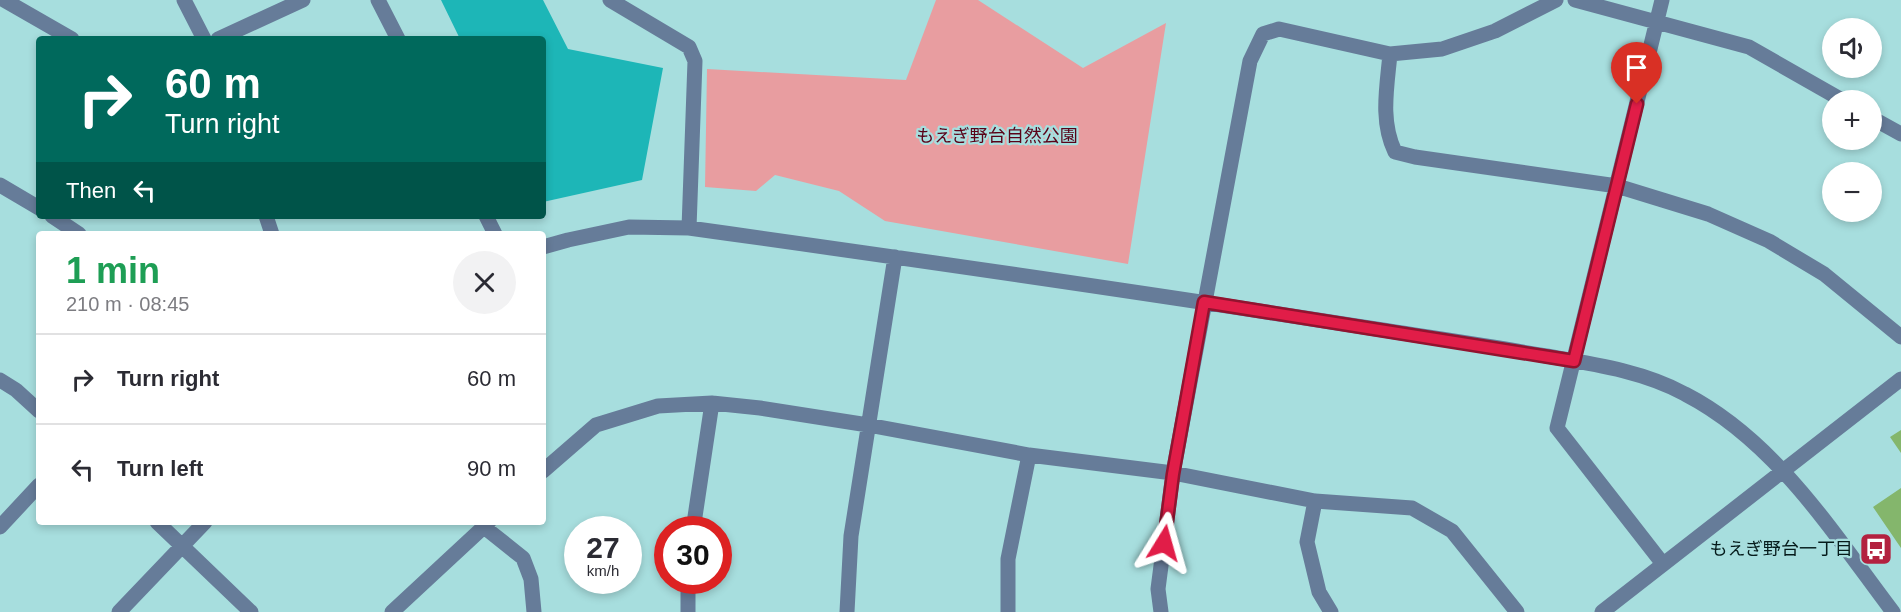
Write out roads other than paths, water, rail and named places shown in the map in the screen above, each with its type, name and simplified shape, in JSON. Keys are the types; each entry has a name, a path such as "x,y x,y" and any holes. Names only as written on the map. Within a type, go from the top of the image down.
{"street":[{"path":"4,0 67,36"},
{"path":"184,0 202,36"},
{"path":"225,36 303,0"},
{"path":"378,0 396,36"},
{"path":"610,0 688,47 695,61 689,228"},
{"path":"1161,612 1158,589 1173,474 1250,61 1263,34 1280,29 1390,54 1442,49 1495,31 1556,0"},
{"path":"1575,0 1749,47 1824,90"},
{"path":"1662,0 1557,428 1663,564"},
{"path":"1390,54 1385,104 1387,136 1395,152 1415,157 1617,186 1708,214 1770,241 1824,274 1901,338"},
{"path":"1882,124 1901,134"},
{"path":"0,185 36,206"},
{"path":"56,219 74,231"},
{"path":"546,246 629,227 689,228 1204,302 1574,361 1638,375 1685,394 1736,427 1783,470 1893,612"},
{"path":"847,612 851,536 895,257"},
{"path":"0,380 16,390 36,408"},
{"path":"1602,612 1901,380"},
{"path":"695,516 712,403"},
{"path":"546,468 596,425 658,406 712,403 760,408 1029,454 1173,474 1316,501 1412,508 1452,531 1517,612"},
{"path":"1008,612 1008,560 1029,454"},
{"path":"0,527 36,488"},
{"path":"1316,501 1307,542 1319,592 1331,612"},
{"path":"160,525 251,612"},
{"path":"119,612 202,525"},
{"path":"392,612 487,525 523,558 531,579 534,612"},
{"path":"687,594 688,612"}],"water":[{"path":"441,0 543,0 568,49 663,68 642,180 546,201 546,36 459,36"}],"place":[{"name":"もえぎ野台一丁目","path":"1876,549"}],"park label":[{"name":"もえぎ野台自然公園","path":"997,136"}]}
